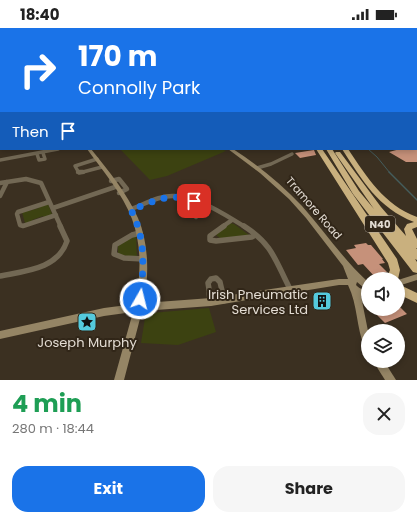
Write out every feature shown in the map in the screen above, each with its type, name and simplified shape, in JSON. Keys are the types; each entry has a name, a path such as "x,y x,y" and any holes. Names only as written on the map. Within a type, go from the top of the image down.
{"highway":[{"path":"320,150 393,262 395,272"},
{"path":"326,150 346,178"},
{"name":"N40","path":"330,150 346,178 417,269"},
{"path":"339,150 378,209"},
{"name":"N40","path":"339,150 356,180 417,256"},
{"path":"346,150 382,201 398,213 417,220"},
{"path":"417,224 410,226 408,229 411,238 417,245"},
{"path":"405,292 417,298"}],"street":[{"path":"0,160 54,150"},
{"path":"90,150 131,210 140,233 144,259 138,307 119,380"},
{"name":"Tramore Road","path":"231,150 257,168 280,187 296,203 361,281"},
{"path":"37,154 39,160 41,160 45,159 43,153"},
{"path":"257,168 271,164 292,154"},
{"path":"97,160 75,166 79,173 102,167"},
{"path":"0,183 26,180 38,181 41,183 67,239 63,252 55,260 38,268 0,276"},
{"path":"1,193 7,182"},
{"path":"53,208 113,184"},
{"path":"131,210 163,198 175,196 219,211 263,240 269,247 290,289"},
{"path":"50,202 18,212 16,214 20,225 23,226 56,215"},
{"path":"188,202 196,216"},
{"path":"192,209 202,204"},
{"path":"232,220 210,236 210,240 216,241 252,237 255,235"},
{"path":"140,233 132,235 115,245 114,254 134,260 144,259"},
{"name":"Tramore Road","path":"339,256 359,299 361,311"},
{"path":"211,302 208,283 211,279 216,278 220,282 224,300"},
{"path":"0,335 90,314 138,307 211,302 339,282 353,285 358,280 361,283"},
{"path":"383,368 391,380"}],"green space":[{"path":"121,150 226,151 167,176 150,180"},
{"path":"48,204 52,214 44,218 43,216 32,220 33,222 25,223 22,212"},
{"path":"230,223 234,224 249,235 221,239 216,235"},
{"path":"136,235 137,258 118,254 118,246"},
{"path":"135,287 131,300 123,304 122,294 124,293 125,288"},
{"path":"209,308 216,332 178,345 141,343 145,318 151,313"}],"building":[{"path":"314,150 316,155 300,158 295,153"},
{"path":"396,150 417,150 417,162 406,162 389,152"},
{"path":"366,243 371,245 383,259 385,263 379,264 387,272 370,272 363,264 358,265 346,250 356,248 354,245"},
{"path":"378,316 402,316 385,323"}],"waterway":[{"path":"369,150 390,173"},
{"path":"390,173 417,200"}],"place":[{"name":"Irish Pneumatic Services Ltd","path":"322,301"},
{"name":"Joseph Murphy","path":"87,322"}],"route":[{"path":"140,299 144,259 140,233 131,210 163,198 175,196 194,201"}]}
